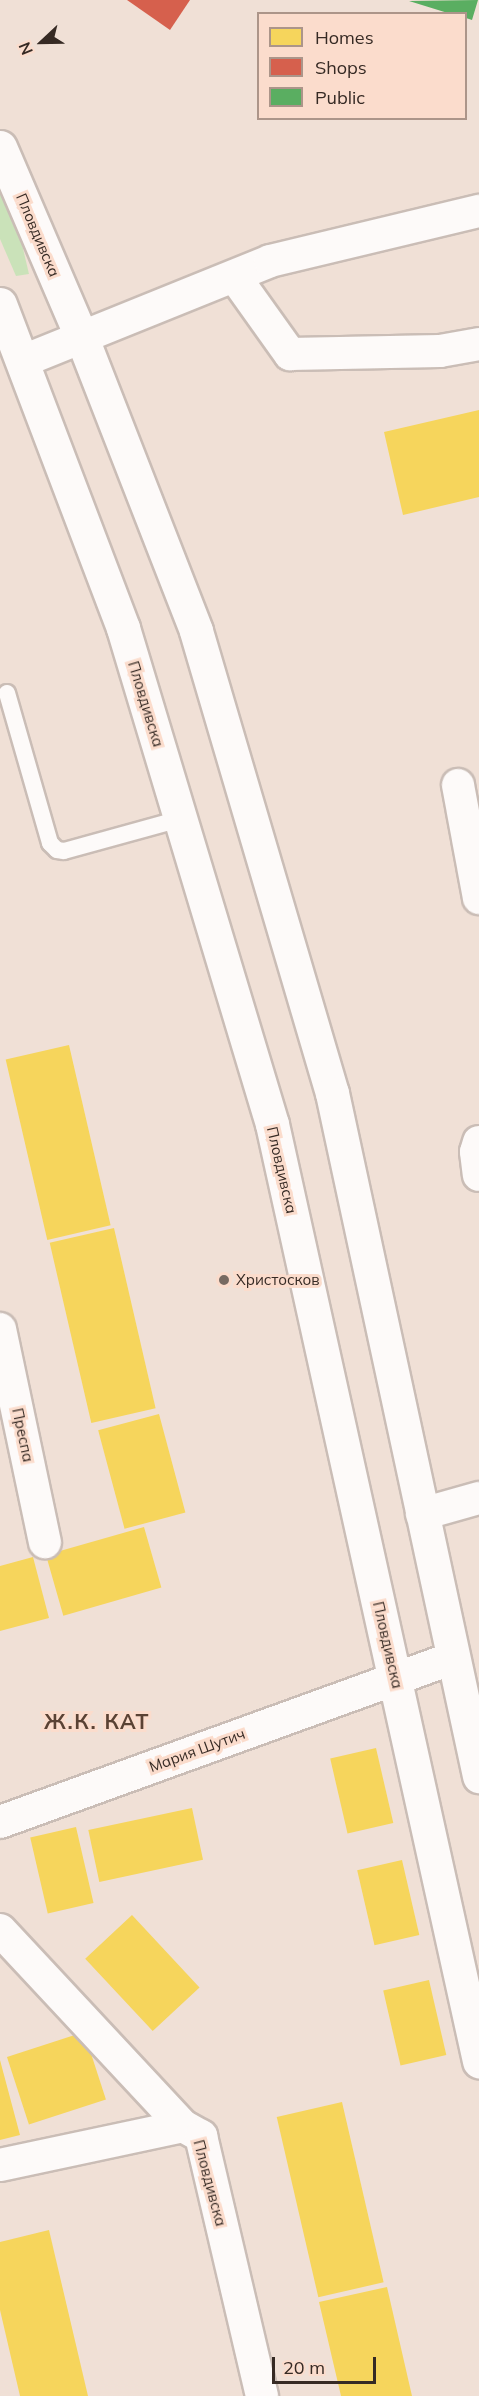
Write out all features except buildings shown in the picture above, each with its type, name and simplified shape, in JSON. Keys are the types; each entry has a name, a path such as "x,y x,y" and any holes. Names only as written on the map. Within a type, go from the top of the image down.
{"street":[{"name":"Пловдивска","path":"0,147 82,338 196,631 332,1093 479,1776"},
{"path":"23,361 270,261 479,211"},
{"path":"235,277 290,354 440,351 479,344"},
{"name":"Пловдивска","path":"0,304 123,628 272,1124 479,2061"},
{"path":"458,785 479,898"},
{"path":"479,1142 476,1152 479,1175"},
{"name":"Преспа","path":"0,1329 45,1542"},
{"path":"422,1514 479,1498"},
{"name":"Мария Шутич","path":"0,1822 395,1677 453,1658"},
{"path":"0,1930 183,2126"},
{"name":"Пловдивска","path":"0,2165 183,2126 201,2136 262,2396"}],"lane":[{"path":"7,693 50,843 57,850 64,851 180,819"}],"green space":[{"path":"0,193 21,240 29,274 16,276 0,239"}],"place":[{"name":"Христосков","path":"224,1280"}],"district":[{"name":"Ж.К. КАТ","path":"97,1721"}]}
